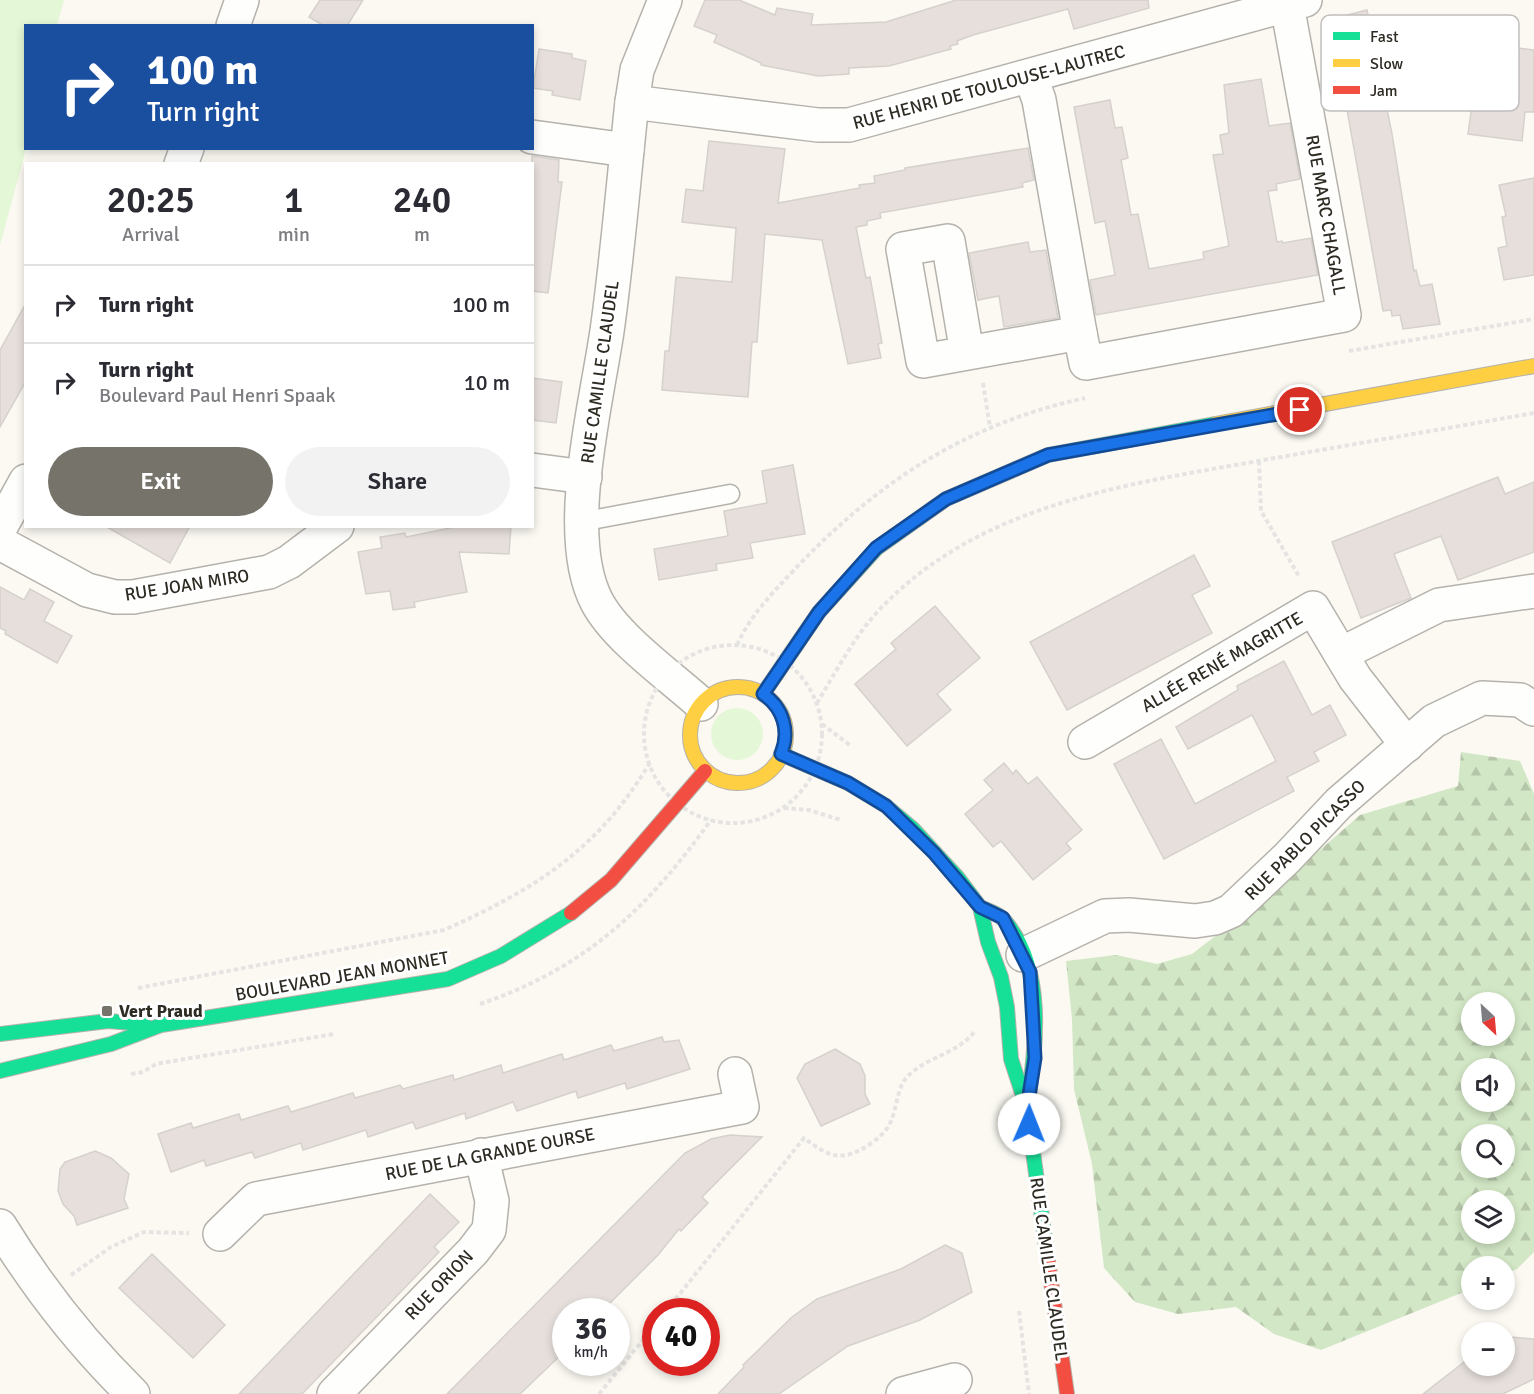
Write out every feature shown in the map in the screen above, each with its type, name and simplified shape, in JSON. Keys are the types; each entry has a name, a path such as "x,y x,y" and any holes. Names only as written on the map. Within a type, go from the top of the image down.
{"street":[{"path":"234,24 242,0"},
{"name":"RUE CAMILLE CLAUDEL","path":"664,0 637,70 608,324 585,477 581,522 584,562 597,602 622,634 701,704"},
{"name":"RUE HENRI DE TOULOUSE-LAUTREC","path":"632,102 818,125 849,125 1296,3"},
{"name":"RUE MARC CHAGALL","path":"1030,77 1039,100 1086,363 1344,315 1296,3"},
{"path":"534,137 627,150"},
{"path":"972,352 1080,333"},
{"path":"763,694 819,612 876,548 946,499 1048,455 1534,366"},
{"path":"534,470 585,477"},
{"path":"0,528 24,485"},
{"name":"RUE JOAN MIRO","path":"0,543 87,590 115,597 133,597 269,572 289,562 334,528"},
{"path":"1341,654 1438,605 1534,591"},
{"name":"ALLÉE RENÉ MAGRITTE","path":"1085,742 1313,608 1355,678 1407,745"},
{"path":"732,687 747,687 763,694 775,704 783,718 786,735 781,754 767,773 744,782 724,781 705,771 694,756 690,738 693,716 701,704 716,692 732,687"},
{"name":"RUE PABLO PICASSO","path":"1023,955 1105,916 1129,915 1195,921 1215,918 1231,911 1280,865 1339,802 1434,721 1482,698 1520,700 1534,709"},
{"name":"RUE CAMILLE CLAUDEL","path":"781,754 848,783 886,806 958,878 980,907 988,942 1001,977 1007,1008 1011,1059 1027,1108 1067,1394"},
{"name":"BOULEVARD JEAN MONNET","path":"0,1071 111,1044 161,1025 448,979 501,956 563,920 610,880 705,771"},
{"name":"RUE CAMILLE CLAUDEL","path":"980,907 1003,918 1030,972 1035,1058 1027,1108"},
{"name":"BOULEVARD JEAN MONNET","path":"0,1034 65,1028 108,1021 161,1025"},
{"name":"RUE DE LA GRANDE OURSE","path":"220,1234 256,1199 742,1107 735,1074"},
{"name":"RUE ORION","path":"334,1394 473,1251 489,1230 492,1201 481,1155"},
{"path":"0,1226 45,1297 133,1394"},
{"path":"903,1394 955,1380"}],"lane":[{"path":"581,522 730,494"}],"path":[{"path":"1350,350 1534,319"},
{"path":"972,352 990,427"},
{"path":"817,703 855,640 882,606 949,552 988,531 1041,508 1137,483 1534,413"},
{"path":"1259,461 1261,511 1308,591 1313,608"},
{"path":"729,645 758,649 784,661 807,684 817,703 822,737 815,769 803,790 784,807 756,820 731,823 707,819 678,804 660,785 649,764 645,740 647,711 654,693 668,674 699,652 729,645"},
{"path":"783,718 810,677"},
{"path":"127,990 444,930 488,910 540,880 585,846 628,799 649,764"},
{"path":"784,807 809,810 845,822"},
{"path":"676,1298 804,1138 824,1153 847,1156 860,1151 881,1137 891,1122 906,1079 924,1063 966,1043 977,1029"},
{"path":"45,1297 111,1247 144,1232 220,1234"},
{"path":"1019,1309 1029,1394"},
{"path":"599,1394 642,1341"}],"green space":[{"path":"0,0 64,0 57,24 24,24 26,150 0,245"},
{"path":"737,708 747,710 755,716 761,724 763,734 761,744 755,752 747,758 737,760 727,758 719,752 713,744 711,734 713,724 719,716 727,710"},
{"path":"1461,752 1520,761 1534,794 1534,1252 1515,1270 1515,1256 1461,1256 1461,1293 1321,1350 1274,1334 1236,1307 1178,1314 1135,1302 1104,1268 1092,1164 1074,1089 1072,1019 1066,961 1116,955 1157,964 1192,954 1266,897 1360,815 1458,786"}],"building":[{"path":"320,0 363,0 348,24 321,24 309,17"},
{"path":"705,0 739,0 775,15 777,8 813,14 811,25 886,22 956,0 1148,0 1149,8 1074,29 1068,9 973,35 957,41 958,44 950,46 951,49 889,66 849,68 849,74 818,76 761,65 714,42 717,35 694,26"},
{"path":"1367,10 1368,15 1347,15"},
{"path":"1519,48 1534,50 1534,112 1525,112 1522,141 1468,134 1471,111 1519,111"},
{"path":"539,49 572,54 572,58 586,61 580,100 552,95 553,91 534,88"},
{"path":"1261,79 1269,126 1290,123 1300,179 1276,184 1277,190 1268,191 1277,242 1311,238 1318,275 1096,315 1090,280 1115,275 1105,221 1095,223 1074,107 1110,100 1115,128 1122,127 1128,158 1121,160 1131,215 1138,214 1149,269 1204,259 1203,252 1229,246 1213,155 1223,154 1220,135 1229,133 1224,85"},
{"path":"1347,111 1387,111 1414,271 1416,270 1420,286 1432,284 1440,324 1403,329 1400,315 1392,316 1391,310 1383,311"},
{"path":"709,141 785,149 778,203 860,188 859,185 875,183 874,176 905,170 905,168 1028,148 1034,180 1022,183 1023,187 880,213 881,218 867,221 867,225 856,227 866,278 870,277 882,343 878,344 881,358 848,364 822,240 765,234 757,342 752,342 748,397 662,390 665,351 669,351 676,277 732,282 736,228 682,222 686,189 703,191"},
{"path":"532,156 559,160 558,182 562,182 548,293 534,291 534,162 532,162"},
{"path":"1534,178 1534,275 1504,280 1498,248 1507,246 1502,217 1506,216 1499,185"},
{"path":"1028,242 1030,252 1046,250 1058,318 1004,327 999,296 978,300 969,253"},
{"path":"24,307 24,385 0,427 0,350"},
{"path":"534,378 562,382 556,423 534,420"},
{"path":"793,465 805,534 750,543 753,558 716,564 717,570 659,580 654,549 728,536 724,511 767,503 762,471"},
{"path":"1498,477 1505,494 1534,482 1534,552 1458,580 1441,536 1394,554 1411,598 1361,618 1332,542"},
{"path":"109,528 189,528 170,563"},
{"path":"450,528 511,528 509,554 459,552 467,592 414,602 415,607 393,610 390,591 366,594 358,552 382,548 380,537 405,533 406,537"},
{"path":"1194,555 1210,586 1192,595 1212,633 1067,710 1030,642"},
{"path":"0,587 24,600 30,589 54,602 44,621 72,636 57,663 5,634 6,631 0,628"},
{"path":"935,606 980,658 937,694 951,710 907,746 855,684 896,649 891,643"},
{"path":"1284,661 1312,715 1330,705 1346,735 1314,752 1319,761 1287,777 1294,791 1164,859 1114,764 1161,739 1195,804 1276,761 1252,715 1188,749 1176,727 1238,690 1237,686"},
{"path":"1004,763 1013,774 1016,770 1028,784 1037,777 1082,830 1066,843 1071,849 1033,880 1001,841 993,847 965,814 993,790 984,780"},
{"path":"662,1037 664,1042 679,1040 690,1069 627,1089 625,1083 578,1098 576,1091 517,1111 513,1102 466,1119 465,1113 416,1129 413,1122 368,1137 366,1130 303,1150 301,1143 255,1158 252,1152 206,1166 204,1160 171,1172 158,1134 191,1123 193,1128 239,1114 241,1120 288,1106 291,1112 353,1093 355,1098 400,1085 403,1089 453,1075 454,1080 501,1065 503,1073 562,1054 564,1060 611,1045 614,1051"},
{"path":"835,1049 860,1064 865,1076 865,1094 870,1104 821,1126 797,1078 805,1064"},
{"path":"730,1135 762,1137 702,1197 708,1203 681,1231 679,1229 658,1255 615,1298 552,1298 552,1363 520,1394 447,1394 685,1153 711,1139"},
{"path":"95,1151 111,1158 129,1174 124,1199 128,1208 77,1225 74,1216 63,1204 58,1191 60,1169 65,1162"},
{"path":"430,1194 459,1222 434,1247 439,1252 302,1394 239,1394"},
{"path":"945,1245 962,1253 972,1292 920,1320 848,1346 779,1394 718,1394 744,1367 743,1365 792,1317 817,1299 901,1269"},
{"path":"152,1254 225,1325 193,1358 119,1288"},
{"path":"1515,1337 1534,1339 1534,1379 1503,1394 1423,1394 1461,1365 1461,1376 1515,1376"}],"traffic: fast":[{"path":"763,694 819,612 877,548 946,499 1048,455 1215,424"},
{"path":"781,754 848,783 886,806 912,828 958,878 980,907 988,942 1001,977 1007,1007 1011,1059 1027,1108 1048,1261"},
{"path":"980,907 1004,920 1017,939 1027,961 1035,1008 1034,1056 1028,1102"},
{"path":"0,1071 111,1044 161,1025 448,979 501,956 571,913"},
{"path":"0,1034 108,1021 144,1024"}],"traffic: slow":[{"path":"1215,424 1534,366"},
{"path":"738,687 756,691 772,701 782,717 786,735 782,753 772,769 756,779 738,783 720,779 704,769 694,753 690,735 694,717 704,701 720,691 738,687"}],"traffic: jam":[{"path":"571,913 611,880 705,771"},
{"path":"1048,1261 1067,1394"}],"place":[{"name":"Vert Praud","path":"107,1011"}],"route":[{"path":"1029,1124 1027,1108 1035,1058 1033,996 1030,972 1014,935 1003,918 980,907 958,878 912,828 886,806 848,783 781,754 785,743 785,724 778,709 763,694 819,612 876,548 946,499 1048,455 1300,410"}]}
